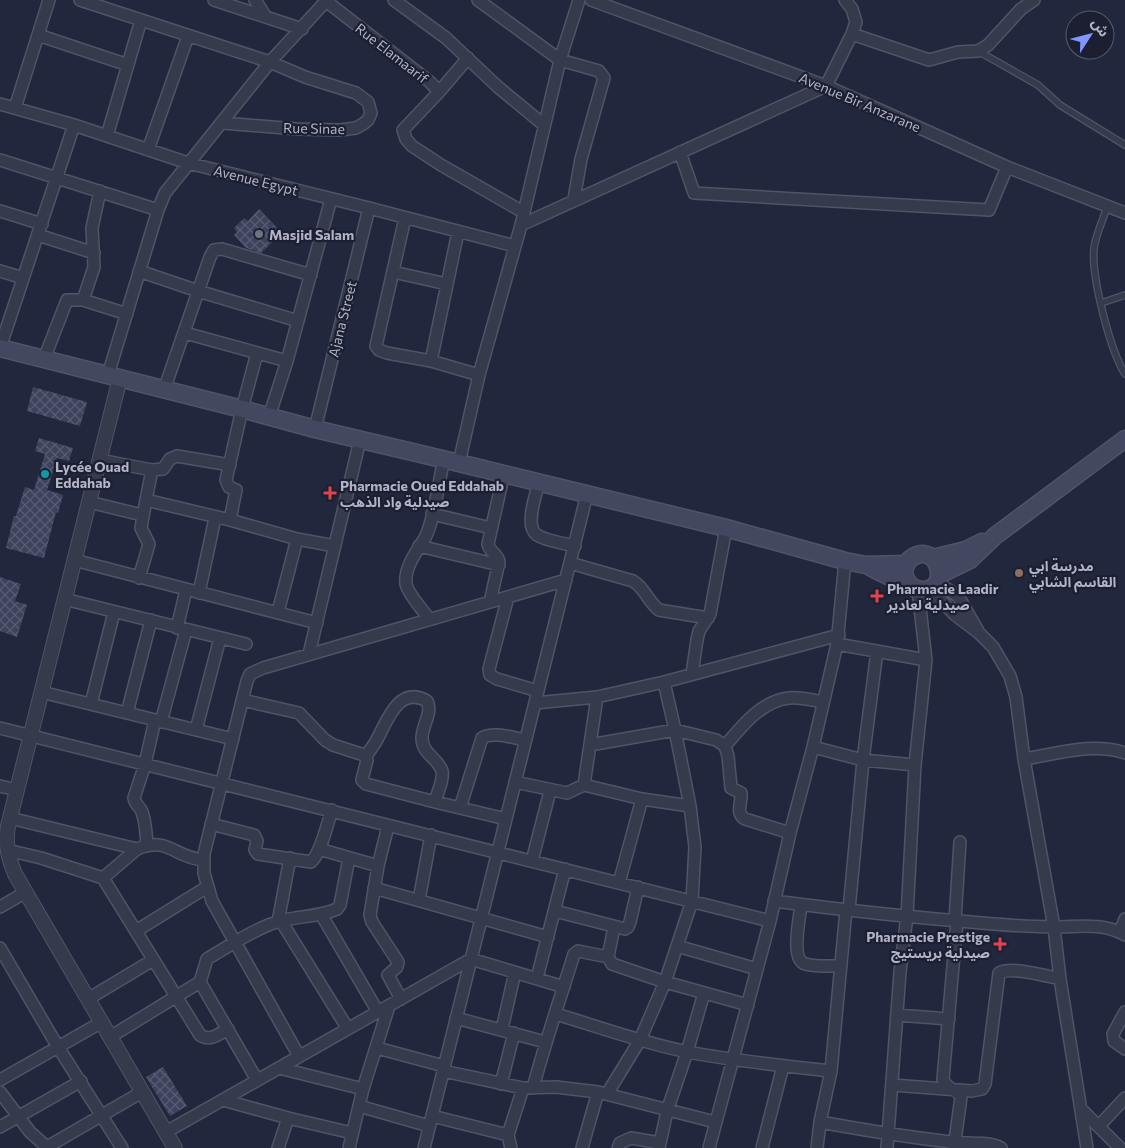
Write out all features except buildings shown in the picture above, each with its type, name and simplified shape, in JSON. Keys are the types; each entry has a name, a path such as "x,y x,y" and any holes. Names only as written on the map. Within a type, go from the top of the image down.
{"main road":[{"path":"0,348 315,429 726,528 845,562 866,565 906,564"},
{"path":"866,565 925,585 970,560 995,536 1125,440"},
{"path":"925,585 904,576 906,564 912,558 919,554 933,558 966,550 995,536"},
{"path":"925,585 939,567 933,558"}],"street":[{"path":"15,108 49,0"},
{"path":"80,0 270,62"},
{"path":"214,0 302,29"},
{"path":"255,0 266,17"},
{"path":"394,0 446,38 498,87 544,125"},
{"path":"478,0 560,60 599,71 604,78 584,146 574,199"},
{"path":"429,619 408,590 406,577 413,556 427,532 480,374 521,224 560,60 579,0"},
{"name":"Avenue Bir Anzarane","path":"591,0 826,86 1007,167 1125,214"},
{"path":"521,224 826,86 856,22 852,10 845,0"},
{"path":"852,34 929,60 958,52 978,51 988,45 1021,9 1034,0"},
{"path":"175,1148 15,874 7,850 6,833 100,460 127,314 158,210 165,193 188,163 270,62 327,1"},
{"name":"Rue Elamaarif","path":"327,1 430,82 440,92 405,126 402,132 412,146 441,166 523,212"},
{"path":"106,136 141,20"},
{"path":"38,35 128,65"},
{"path":"148,150 188,36"},
{"path":"440,92 468,58"},
{"name":"Rue Sinae","path":"222,123 297,129 340,130 356,128 370,117 370,106 356,93 306,77 270,62"},
{"name":"Avenue Egypt","path":"0,104 74,125 188,163 514,246"},
{"path":"0,348 74,125"},
{"path":"680,152 694,193 989,210 1007,167"},
{"path":"0,160 158,210"},
{"path":"83,300 94,267 92,228 100,191"},
{"path":"269,417 288,362 331,199"},
{"name":"Ajana Street","path":"315,429 369,208"},
{"path":"0,211 94,253"},
{"path":"405,218 376,346 379,350 388,353 431,361 480,374"},
{"path":"431,361 458,232"},
{"path":"164,390 213,251 222,249 310,274"},
{"path":"0,271 23,278"},
{"path":"140,271 198,291 298,321"},
{"path":"393,272 447,284"},
{"path":"44,359 66,300 83,300 127,314"},
{"path":"185,333 288,362"},
{"path":"230,520 236,490 226,483 242,409 257,353"},
{"path":"309,654 360,440"},
{"path":"100,460 152,470 163,468 170,459 177,456 230,465"},
{"path":"139,578 148,544 141,528 152,470"},
{"path":"490,602 499,565 498,558 490,551 488,546 504,473"},
{"path":"539,482 530,522 532,528 538,536 575,546"},
{"path":"424,1148 587,494"},
{"path":"146,500 215,518 230,520 297,539 335,546"},
{"path":"89,502 142,515"},
{"path":"432,514 491,528"},
{"path":"199,593 215,518"},
{"path":"692,674 698,636 708,618 726,528"},
{"path":"278,612 297,539"},
{"path":"419,546 499,565"},
{"path":"74,560 317,623"},
{"path":"709,1148 770,921 838,640 845,562"},
{"path":"570,563 633,580 659,610 708,618"},
{"path":"299,1056 212,901 204,873 203,860 211,824 250,674 309,654 566,580"},
{"path":"925,585 954,614 979,633 993,647 1010,676 1016,697 1024,759 1054,927 1060,979 1087,1148"},
{"path":"887,1148 900,972 907,916 915,765 926,660 925,585"},
{"path":"103,878 142,847 146,830 142,812 134,800 158,721 181,629 186,590"},
{"path":"508,596 489,669 490,675 497,679 538,691"},
{"path":"64,599 246,644"},
{"path":"91,704 114,612"},
{"path":"127,712 151,620"},
{"path":"196,730 220,638"},
{"path":"535,703 598,698 786,651 838,640 877,652 926,660"},
{"path":"817,1148 820,1122 831,1071 863,760 877,652"},
{"path":"582,1148 603,1093 640,1040 665,982 692,901 695,847 690,806 664,682"},
{"path":"41,692 232,739"},
{"path":"435,802 442,774 438,764 426,751 422,741 430,709 427,701 417,697 410,698 393,708 366,756 368,760 362,777 364,782 435,802 506,818"},
{"path":"584,785 598,698"},
{"path":"725,746 750,718 771,704 788,698 823,702"},
{"path":"242,700 299,713 325,740 366,756"},
{"path":"0,728 332,810 388,826 565,868 619,884 638,887 770,921"},
{"path":"590,746 675,730 716,740 725,746 730,765 730,786 741,794 740,816 790,833"},
{"path":"460,808 482,738 494,735 526,740"},
{"path":"813,747 863,760 915,765"},
{"path":"1024,759 1092,748 1105,748 1125,753"},
{"path":"515,782 550,791 567,793 584,785 642,799 690,806"},
{"path":"0,786 17,790"},
{"path":"532,860 550,791"},
{"path":"619,884 642,799"},
{"path":"211,824 254,835 257,839 255,850 258,854 311,862 314,860 319,849 332,810"},
{"path":"10,818 142,847 166,845 187,857 203,860"},
{"path":"388,826 378,866 370,918 398,962 397,967 388,975 401,999"},
{"path":"419,900 432,835"},
{"path":"954,1145 961,1097 959,1093 944,1084 943,1079 949,1019 960,842"},
{"path":"319,849 378,866"},
{"path":"7,850 40,858 103,878 198,1033 203,1037 212,1038 228,1029"},
{"path":"290,858 279,922 348,1029"},
{"path":"110,1037 200,982 207,959 236,942 279,922 335,911 339,908 349,858"},
{"path":"537,978 565,868"},
{"path":"136,932 207,887"},
{"path":"555,911 625,929 629,925 638,887"},
{"path":"374,888 548,937"},
{"path":"0,907 26,892"},
{"path":"774,901 956,921 1054,927 1090,925 1122,934 1125,919"},
{"path":"801,905 796,949 799,959 806,964 841,966"},
{"path":"320,914 383,1009 377,1048 363,1090 348,1148"},
{"path":"614,927 608,957 610,962 615,965 665,982 748,1005"},
{"path":"677,946 757,969"},
{"path":"0,948 58,1047 122,1148"},
{"path":"511,1148 508,1135 556,1014 574,954 576,952 608,957"},
{"path":"166,1132 471,959 564,987"},
{"path":"88,999 153,960"},
{"path":"892,1085 975,1092 980,1090 984,1086 999,973 1004,970 1015,971 1060,979"},
{"path":"502,1030 515,972"},
{"path":"200,982 258,1080"},
{"path":"618,1148 620,1143 629,1138 660,1146 667,1111 704,993"},
{"path":"1125,1012 1113,1034 1114,1041 1125,1048"},
{"path":"556,1014 640,1040 687,1052 831,1071"},
{"path":"897,1015 949,1019"},
{"path":"456,1018 545,1042"},
{"path":"0,1080 102,1022"},
{"path":"501,1084 514,1033"},
{"path":"377,1048 501,1084 528,1088 556,1087 603,1093 667,1111 716,1122"},
{"path":"762,1148 783,1066"},
{"path":"279,1068 363,1090"},
{"path":"0,1127 81,1081"},
{"path":"0,1092 30,1132 48,1148 142,1092"},
{"path":"1099,1126 1125,1098"},
{"path":"223,1100 352,1133"},
{"path":"360,1106 508,1135"},
{"path":"1080,1109 1120,1148"},
{"path":"278,1148 288,1118"},
{"path":"820,1122 954,1145 994,1145 1001,1148"}],"lane":[{"path":"978,51 1038,85 1060,105 1125,145"},
{"path":"1107,207 1094,245 1093,260 1101,303 1116,358 1125,374"},
{"path":"1101,303 1125,296"}],"place":[{"name":"Masjid Salam","path":"259,234"},
{"name":"Lycée Ouad Eddahab","path":"45,474"},
{"name":"Pharmacie Oued Eddahab صيدلية واد الذهب","path":"330,493"},
{"name":"مدرسة ابي القاسم الشابي","path":"1019,573"},
{"name":"Pharmacie Laadir صيدلية لعادير","path":"877,596"},
{"name":"Pharmacie Prestige صيدلية بريستيج","path":"1000,944"}]}
